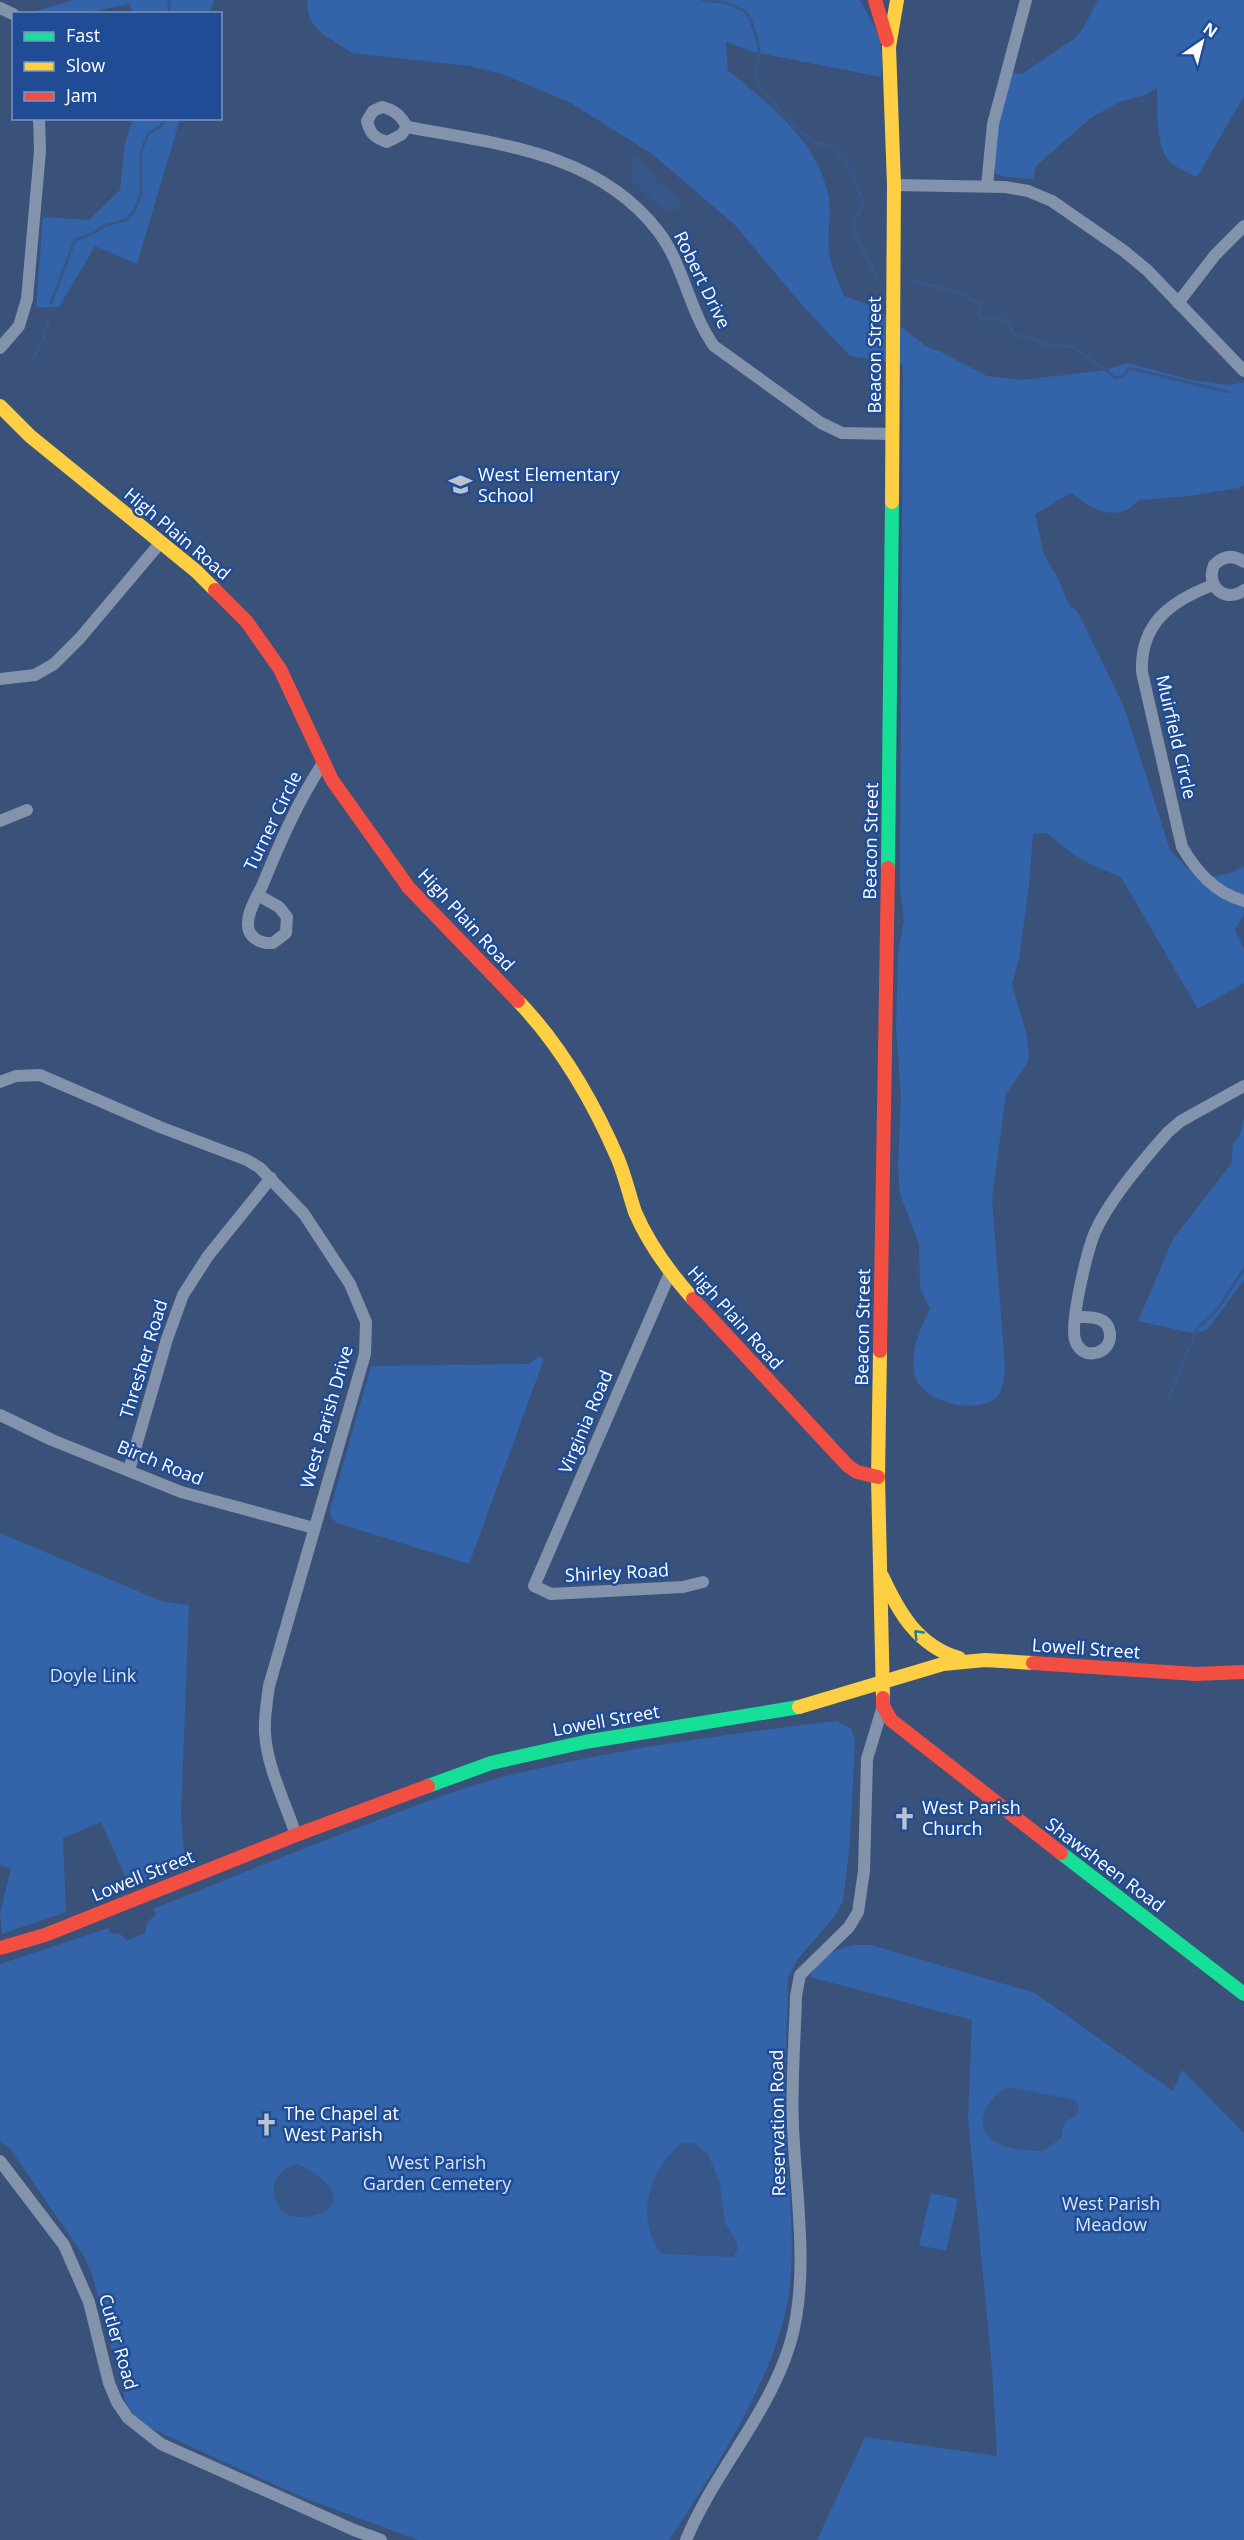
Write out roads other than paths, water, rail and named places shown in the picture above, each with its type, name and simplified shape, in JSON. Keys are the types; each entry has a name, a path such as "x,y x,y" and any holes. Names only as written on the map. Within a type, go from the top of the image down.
{"main road":[{"path":"874,0 889,47"},
{"name":"Beacon Street","path":"881,1683 878,1477 888,902 894,185 889,47 897,0"},
{"name":"High Plain Road","path":"0,406 30,436 161,542 237,610 268,650 296,701 323,763 343,796 409,888 542,1026 577,1075 618,1160 636,1213 654,1250 670,1273 768,1382 848,1466 857,1473 878,1477"},
{"path":"879,1570 904,1620 924,1641 940,1652 969,1660"},
{"name":"Lowell Street","path":"0,1948 45,1935 296,1835 460,1773 527,1753 806,1706 918,1669 950,1661 969,1660 1197,1674 1244,1672"},
{"path":"881,1683 883,1706"},
{"name":"Shawsheen Road","path":"883,1706 891,1720 930,1752 1244,1994"}],"street":[{"path":"987,186 993,124 1026,0"},
{"path":"0,348 19,326 27,299 40,151 39,120"},
{"name":"Robert Drive","path":"407,127 545,154 581,168 624,195 658,231 678,266 703,330 714,346 821,423 843,433 892,434"},
{"path":"894,185 987,186 1028,191 1063,207 1136,261 1244,371"},
{"path":"1178,303 1215,255 1244,226"},
{"path":"0,679 35,675 54,664 75,643 161,542"},
{"path":"1244,562 1231,556 1218,560 1211,572 1213,585 1221,593 1233,596 1244,590"},
{"name":"Muirfield Circle","path":"1213,585 1190,594 1160,615 1145,644 1141,657 1142,672 1182,847 1193,865 1210,883 1244,901"},
{"name":"Turner Circle","path":"258,895 292,815 323,763"},
{"path":"0,821 27,810"},
{"name":"West Parish Drive","path":"0,1082 16,1076 40,1075 159,1127 247,1160 271,1178 303,1214 338,1263 362,1308 368,1334 362,1368 269,1686 265,1715 269,1755 296,1835"},
{"path":"1076,1317 1080,1287 1094,1235 1110,1206 1168,1132 1181,1121 1244,1086"},
{"name":"Thresher Road","path":"129,1470 167,1339 183,1295 208,1256 271,1178"},
{"name":"Virginia Road","path":"534,1586 670,1273"},
{"name":"Birch Road","path":"0,1415 52,1440 207,1501 314,1528"},
{"name":"Shirley Road","path":"534,1586 551,1594 683,1587 703,1582"},
{"name":"Reservation Road","path":"686,2540 696,2516 746,2436 777,2376 790,2343 800,2275 792,2125 796,1996 800,1975 849,1927 858,1912 864,1871 867,1759 883,1706"},
{"name":"Cutler Road","path":"0,2161 64,2245 89,2302 109,2383 117,2402 128,2418 161,2444 381,2540"}],"waterway":[{"path":"169,0 169,12"},
{"path":"702,0 727,3 745,11 753,26 758,46 756,79 797,129 816,143 832,146 847,166 864,203 853,223 855,233 876,276"},
{"path":"51,303 75,240 94,233 106,225 126,220 135,210 141,193 141,152 148,134 161,126 164,120"},
{"path":"911,280 959,293 981,304 979,315 982,319 1001,319 1016,336 1028,336 1043,344 1073,347 1116,378 1124,376 1129,368 1228,392"},
{"path":"33,359 43,340 49,319"},
{"path":"1169,1398 1197,1329 1217,1310 1244,1269"}],"place":[{"name":"West Elementary School","path":"460,485"},
{"name":"West Parish Church","path":"904,1818"},
{"name":"The Chapel at West Parish","path":"266,2124"}],"park label":[{"name":"Doyle Link","path":"93,1676"},
{"name":"West Parish Garden Cemetery","path":"437,2173"},
{"name":"West Parish Meadow","path":"1111,2214"}]}
